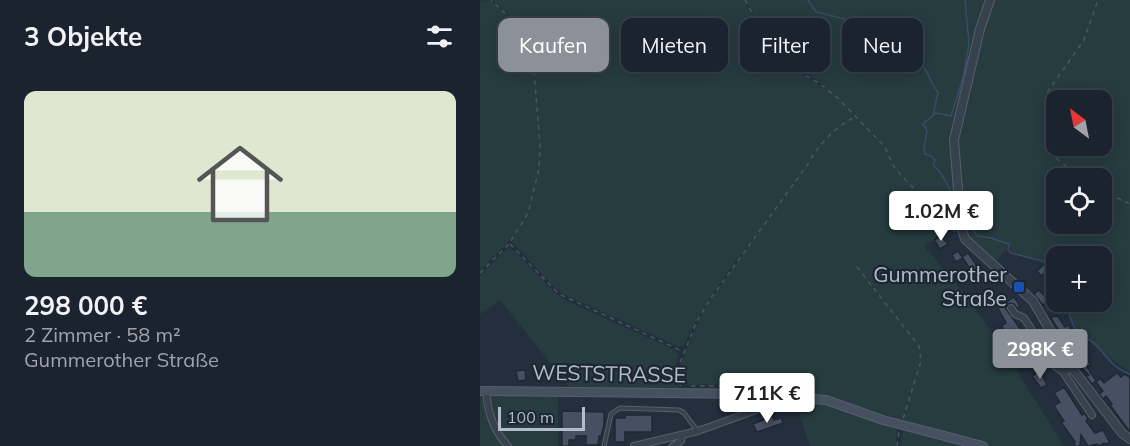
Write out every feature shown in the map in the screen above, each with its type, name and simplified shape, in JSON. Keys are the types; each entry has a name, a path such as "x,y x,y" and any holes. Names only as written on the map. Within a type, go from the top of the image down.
{"main road":[{"name":"WESTSTRASSE","path":"483,391 786,395 826,400 883,420 983,446"}],"street":[{"path":"990,0 980,29 954,140 959,217 965,239 1033,301 1072,368 1130,439"},
{"path":"1011,308 1015,314 1024,318 1092,416"},
{"path":"1063,372 1072,368"},
{"path":"483,391 496,434 508,446"},
{"path":"634,446 698,431 779,402 786,395"},
{"path":"673,446 681,441 682,435"}],"lane":[{"path":"604,446 611,414 620,408 679,410 698,431"}],"path":[{"path":"480,273 509,244 528,213 539,169 540,146 533,58 523,30 491,0"},
{"path":"745,0 771,46 790,66 820,84 839,99 885,147 894,167 902,176 923,196 948,226 965,239"},
{"path":"1068,168 1057,159 1048,130 1046,94 1084,40 1098,0"},
{"path":"681,386 676,381 675,375 683,351 711,298 808,164 816,148 855,117"},
{"path":"1112,195 1130,204"},
{"path":"509,244 560,294 683,351"},
{"path":"857,267 919,346 921,361 909,406 900,423 897,446"},
{"path":"690,386 736,386"}],"green space":[{"path":"480,0 492,1 510,18 498,18 498,72 609,72 609,18 512,18 493,0 744,0 755,18 740,18 740,72 798,72 827,90 819,82 802,72 830,72 830,18 756,18 746,0 1130,0 1130,372 1085,337 1077,328 1069,312 1112,312 1112,246 1046,246 1046,262 1016,254 1008,247 996,262 968,236 965,226 957,225 924,246 964,293 996,338 1064,446 988,446 828,397 764,391 755,384 682,385 678,381 677,373 697,324 711,299 754,238 716,290 684,345 679,347 563,294 510,240 480,270"},
{"path":"508,248 515,251 563,299 675,350 679,355 674,380 679,388 753,388 755,391 571,389 500,300 480,314 480,275"},
{"path":"480,394 482,394 492,428 504,446 480,446"},
{"path":"558,394 558,446 511,446 502,435 496,422 490,395"},
{"path":"795,402 825,403 897,425 896,446 810,446"},
{"path":"904,427 976,446 900,446"}],"building":[{"path":"941,236 948,244 940,249 934,240"},
{"path":"958,251 962,257 968,253 979,269 971,271 963,258 956,262 952,255"},
{"path":"1044,264 1046,266 1046,272 1041,276 1037,271"},
{"path":"986,271 992,280 986,284 980,275"},
{"path":"1039,290 1046,298 1046,303 1043,305 1034,294"},
{"path":"1014,297 1020,306 1017,308 1010,303 1006,309 1024,334 1027,332 1044,358 1036,363 1025,346 1023,348 1016,340 1013,342 1001,326 1006,323 998,308"},
{"path":"1057,315 1065,327 1069,325 1080,347 1072,352 1051,318"},
{"path":"1084,357 1091,364 1087,367 1096,381 1092,384 1086,376 1089,375 1077,363"},
{"path":"525,370 526,380 518,381 516,371"},
{"path":"1040,371 1047,385 1041,388 1032,376"},
{"path":"1117,373 1121,377 1125,374 1130,378 1130,432 1106,396 1103,399 1099,394 1103,391 1096,382 1100,378 1104,383"},
{"path":"1064,387 1082,415 1084,413 1088,418 1086,421 1095,433 1103,430 1109,441 1108,444 1088,446 1081,435 1080,446 1074,446 1075,442 1061,422 1064,421 1054,406 1060,402 1054,393"},
{"path":"562,411 604,412 604,425 598,445 586,445 586,436 576,436 576,440 569,440 569,446 562,446"},
{"path":"625,415 652,415 652,432 625,432 625,442 615,442 615,418 625,418"},
{"path":"773,416 774,420 781,418 783,423 757,432 753,424"}],"waterway":[{"path":"808,0 816,12 878,30 902,67 921,63 938,92 933,116"},
{"path":"954,215 949,187 933,165 935,160 925,154 927,130 923,124 936,113 951,116 963,78 969,44 965,0"},
{"path":"964,220 978,236 1009,244 1008,250 1011,253 1046,264"},
{"path":"1068,312 1079,333 1094,343 1114,365 1130,374"}],"place":[{"name":"Gummerother Straße","path":"1019,287"}]}
